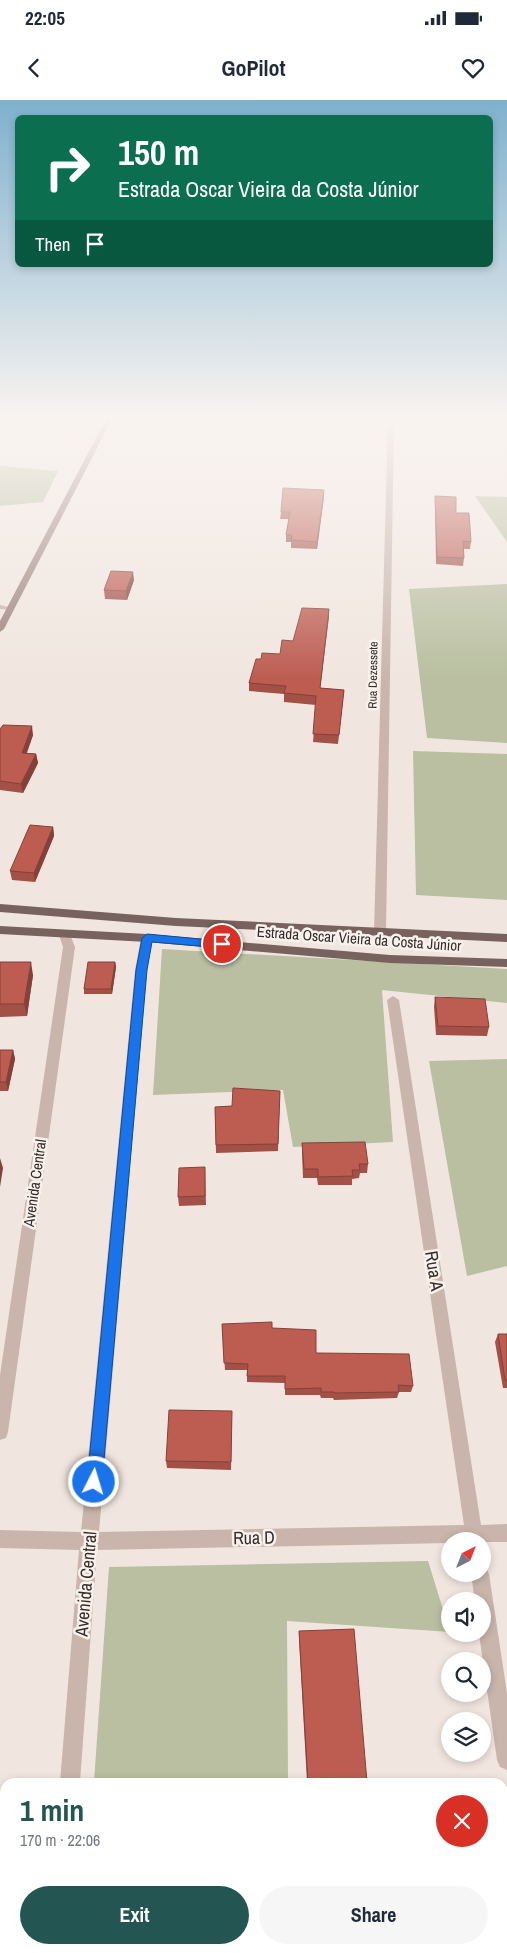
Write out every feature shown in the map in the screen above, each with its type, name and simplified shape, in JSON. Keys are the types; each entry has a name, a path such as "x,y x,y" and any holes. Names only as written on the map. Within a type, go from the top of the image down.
{"main road":[{"path":"0,629 64,505"},
{"name":"Estrada Oscar Vieira da Costa Júnior","path":"0,908 176,922 507,938"},
{"name":"Estrada Oscar Vieira da Costa Júnior","path":"0,930 147,938 390,959 507,963"}],"street":[{"name":"Rua Dezessete","path":"380,932 389,505"},
{"path":"0,607 10,608"},
{"name":"Avenida Central","path":"0,1432 69,947 65,935"},
{"name":"Avenida Central","path":"70,1778 89,1541 140,979 147,938"},
{"name":"Rua A","path":"393,1000 473,1532"},
{"name":"Rua D","path":"491,1535 507,1533"},
{"name":"Rua D","path":"0,1539 89,1541 441,1538"},
{"path":"481,1582 507,1760"}],"green space":[{"path":"482,505 507,505 507,542"},
{"path":"507,584 507,743 427,738 409,589"},
{"path":"413,751 507,754 507,900 416,895"},
{"path":"162,949 507,969 507,1003 382,990 393,1142 293,1147 283,1090 153,1095"},
{"path":"507,1059 507,1266 467,1276 429,1061"},
{"path":"428,1561 441,1603 441,1631 287,1621 288,1778 94,1778 109,1567"}],"building":[{"path":"282,505 322,505 317,542 291,540 292,535 286,535 290,512 281,512"},
{"path":"435,505 456,505 456,513 469,513 471,542 463,541 464,558 437,557"},
{"path":"111,571 133,572 126,591 104,590"},
{"path":"302,608 329,609 320,688 344,690 339,735 313,734 316,696 284,693 286,686 249,683 256,659 261,659 262,653 280,654 282,640 293,641"},
{"path":"3,725 32,726 22,753 36,754 21,784 0,781 0,729"},
{"path":"30,825 53,827 34,873 10,871"},
{"path":"0,962 31,962 24,1004 0,1004"},
{"path":"88,962 115,962 111,989 84,989"},
{"path":"435,997 485,999 489,1027 438,1026"},
{"path":"0,1050 13,1050 6,1082 0,1082"},
{"path":"233,1088 280,1091 278,1144 216,1145 215,1107 232,1106"},
{"path":"365,1142 368,1164 359,1164 360,1170 352,1170 353,1176 318,1177 318,1169 304,1169 302,1143"},
{"path":"205,1167 205,1196 178,1197 179,1168"},
{"path":"272,1322 272,1328 316,1330 316,1353 409,1354 413,1386 398,1385 399,1392 334,1393 321,1392 321,1388 285,1389 285,1376 247,1376 248,1364 224,1363 222,1324"},
{"path":"498,1334 507,1334 507,1380 505,1380"},
{"path":"169,1410 232,1411 231,1462 166,1461"},
{"path":"354,1629 367,1778 308,1778 299,1631"}],"route":[{"path":"94,1482 141,970 147,938 222,944"}]}
